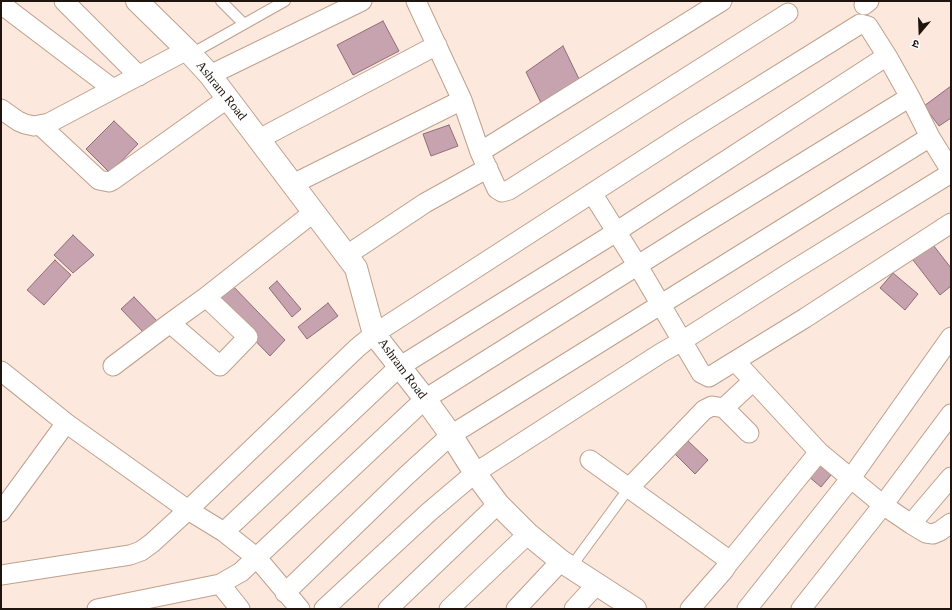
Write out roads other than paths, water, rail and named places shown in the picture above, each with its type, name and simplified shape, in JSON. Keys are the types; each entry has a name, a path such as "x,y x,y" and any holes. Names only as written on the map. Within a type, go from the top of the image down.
{"street":[{"path":"64,1 138,76"},
{"name":"Ashram Road","path":"137,1 189,52 210,75 356,268 374,334 425,399 498,504 528,534 566,564 630,608"},
{"path":"210,75 362,1"},
{"path":"416,1 462,100 484,160 499,191 502,192 509,190 788,13"},
{"path":"346,255 425,203 484,160 722,1"},
{"path":"1,4 113,90"},
{"path":"1,575 130,555 141,551 152,543 188,510 357,348 374,334 685,133 860,24 868,26 887,56 930,137 951,172 661,353 475,473 429,512 324,609"},
{"path":"259,139 437,45"},
{"path":"1,109 25,124 34,126 49,123 138,76 189,52"},
{"path":"224,532 399,367 616,232 887,56"},
{"path":"97,609 220,584 241,572 425,399 910,97"},
{"path":"40,125 99,180 108,182 113,180 228,98"},
{"path":"293,184 462,100"},
{"path":"285,593 451,435 930,137"},
{"path":"592,193 638,266 701,373 705,376 712,375 805,318 951,223"},
{"path":"113,366 170,322 206,297 314,212"},
{"path":"170,322 220,366 248,337 206,297"},
{"path":"747,609 851,478 951,337"},
{"path":"735,361 819,452 883,505 926,533 933,534 951,523"},
{"path":"1,371 66,424 188,510 224,532 257,558 300,609"},
{"path":"724,408 754,381"},
{"path":"629,488 704,410 712,406 724,408 749,433"},
{"path":"800,609 883,505 951,414"},
{"path":"1,512 66,424"},
{"path":"690,609 819,452"},
{"path":"590,460 726,558 728,564"},
{"path":"911,524 951,477"},
{"path":"388,609 498,504"},
{"path":"449,609 528,534"},
{"path":"516,609 566,564"},
{"path":"220,584 240,609"},
{"path":"574,609 597,584"}],"lane":[{"path":"221,1 244,24"},
{"path":"189,52 285,1"},
{"path":"566,564 629,488"}]}
